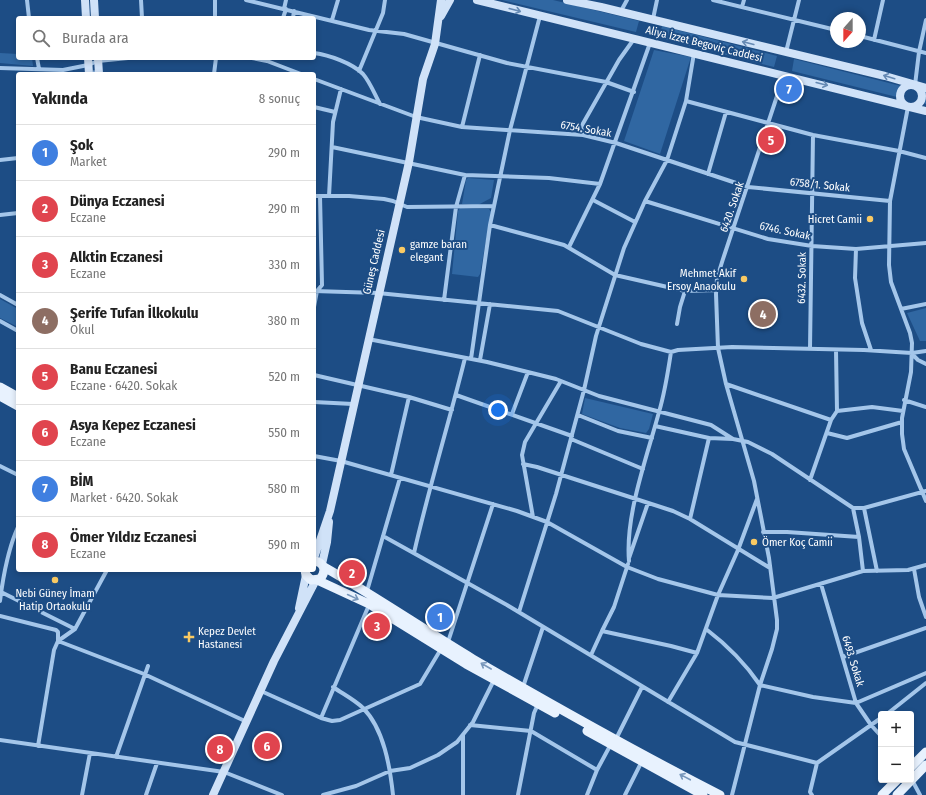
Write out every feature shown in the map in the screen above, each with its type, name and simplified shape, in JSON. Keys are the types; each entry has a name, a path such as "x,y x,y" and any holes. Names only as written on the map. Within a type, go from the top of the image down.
{"main road":[{"path":"0,388 16,396"},
{"path":"0,396 16,405"},
{"path":"317,580 323,576 320,564"},
{"path":"320,564 367,591 495,680 538,704 720,795"},
{"path":"304,572 311,580 317,580 369,604 523,688 642,761 702,795"},
{"path":"914,763 926,752"},
{"path":"914,778 926,765"},
{"path":"882,795 894,783"},
{"path":"897,795 909,783"}],"street":[{"path":"27,0 29,16"},
{"path":"85,0 86,16"},
{"path":"94,0 96,16"},
{"path":"141,0 142,16"},
{"path":"215,0 215,16"},
{"path":"246,0 315,16"},
{"path":"283,16 286,0"},
{"path":"332,20 338,0"},
{"path":"358,71 383,13 385,0"},
{"path":"440,19 441,0"},
{"path":"440,19 450,0"},
{"name":"Aliya İzzet Begoviç Caddesi","path":"477,0 926,111"},
{"name":"Aliya İzzet Begoviç Caddesi","path":"567,0 621,11 885,76 926,88"},
{"path":"621,11 627,0"},
{"path":"653,19 657,0"},
{"path":"713,0 830,29"},
{"path":"742,7 744,0"},
{"path":"786,52 799,0"},
{"path":"874,40 883,0"},
{"path":"293,16 294,11"},
{"path":"316,16 376,31 404,34 435,44 480,55 506,64 606,82 634,92"},
{"path":"471,359 490,225 499,177 540,16"},
{"name":"Güneş Caddesi","path":"330,511 378,293 409,162 423,79 435,44 440,19"},
{"path":"915,86 919,52 926,20"},
{"path":"866,38 926,53"},
{"path":"583,135 581,127 619,60 634,39"},
{"path":"569,247 600,184 651,43"},
{"path":"316,53 322,54 363,74 380,104"},
{"path":"519,612 578,415 598,328 624,248 645,200 667,160 686,101 694,53"},
{"path":"462,127 480,55"},
{"path":"37,60 39,72"},
{"path":"98,60 99,72"},
{"path":"214,72 216,60"},
{"path":"272,60 297,72"},
{"path":"0,68 39,72 63,70 88,61 89,72"},
{"name":"6420. Sokak","path":"732,795 746,745 760,685 777,629 770,568 754,481 726,384 718,348 716,290 717,278 784,75"},
{"name":"6754. Sokak","path":"316,80 416,117 462,127 583,135 616,143 748,187"},
{"path":"908,85 915,86 922,94 921,101 916,106 908,107 900,100 900,93 908,85"},
{"path":"329,196 332,147 336,112 341,89"},
{"path":"686,101 813,135 899,151 926,158"},
{"path":"316,107 336,112"},
{"path":"908,107 890,201 889,246 891,282 910,333 912,354 911,372 904,400 902,422 904,449 924,492 926,501"},
{"path":"708,174 726,112"},
{"name":"6432. Sokak","path":"810,349 813,135"},
{"path":"332,147 465,175 549,178 600,184"},
{"path":"0,160 16,158"},
{"path":"444,300 456,207 465,175"},
{"name":"6758/1. Sokak","path":"748,187 890,201"},
{"path":"316,196 384,199 407,207 494,206"},
{"path":"316,291 322,285 320,196"},
{"path":"593,200 635,222"},
{"name":"6746. Sokak","path":"645,200 768,239 812,246 856,249 926,243"},
{"path":"0,215 16,213"},
{"path":"490,225 569,247 615,275 685,291 716,290"},
{"path":"856,249 856,284 862,323 871,350"},
{"path":"316,291 378,293 558,312 641,344 671,352 718,348 871,350 912,354 926,351"},
{"path":"677,324 685,291"},
{"path":"0,295 16,304"},
{"path":"480,360 490,304"},
{"path":"901,309 926,304"},
{"path":"0,321 16,330"},
{"path":"368,339 480,360 561,381 584,390 711,425 733,439"},
{"path":"810,480 832,420 837,411 836,350"},
{"path":"629,560 628,549 635,499 666,387 671,352"},
{"path":"912,354 918,360 926,364"},
{"path":"414,553 430,486 465,358"},
{"path":"512,414 528,372"},
{"path":"316,375 409,397 452,410"},
{"path":"533,517 522,455 525,442 535,423 561,381"},
{"path":"726,384 832,420"},
{"path":"456,395 512,414 571,437 643,469"},
{"path":"391,476 409,397"},
{"path":"904,400 926,407"},
{"path":"316,402 353,404"},
{"path":"837,411 872,407 903,411"},
{"path":"578,415 618,431 652,438"},
{"path":"827,433 847,438 902,422"},
{"path":"655,426 709,438 733,439 760,447 853,508 864,508 924,492"},
{"path":"690,519 709,438"},
{"path":"316,456 341,461 493,504 533,517 547,522 627,567 658,579 718,594 773,598 821,584 842,576 863,571 914,570 926,565"},
{"path":"523,464 648,503 690,519 738,550 770,568"},
{"path":"0,466 16,473"},
{"path":"367,591 400,478"},
{"path":"668,702 697,653 718,594 738,550 757,499"},
{"path":"591,655 614,607 648,503"},
{"path":"261,691 321,718 332,721 340,720 365,710 420,684 445,645 468,582 493,504"},
{"path":"853,508 863,571"},
{"path":"864,508 877,571"},
{"path":"316,552 330,511"},
{"path":"320,564 327,542 330,511"},
{"path":"0,601 16,532"},
{"path":"763,532 803,532 858,538"},
{"path":"383,536 468,582 735,742 817,763"},
{"path":"914,570 918,597 926,618"},
{"path":"58,641 75,629 106,572"},
{"path":"298,613 304,572"},
{"path":"213,795 298,613 317,580"},
{"name":"6493. Sokak","path":"821,584 856,703 878,733"},
{"path":"1,592 75,629"},
{"path":"321,718 369,604"},
{"path":"0,616 56,630 58,632 58,641 52,657 38,746"},
{"path":"523,688 543,627"},
{"path":"843,658 926,628"},
{"path":"706,629 726,644 749,669 760,685 813,697 856,703 926,673"},
{"path":"602,631 697,653"},
{"path":"58,641 144,674 247,722"},
{"path":"116,757 148,666"},
{"path":"323,795 356,786 390,771 410,768 438,755 457,742 470,725 495,680"},
{"path":"891,711 926,683"},
{"path":"333,687 356,702 365,710 379,734 390,771 393,795"},
{"path":"587,795 597,770 642,687"},
{"path":"518,795 534,713 538,704"},
{"path":"810,794 817,763 878,720"},
{"path":"470,725 531,731 597,770"},
{"path":"463,734 463,795"},
{"path":"0,740 224,772 276,794 282,795"},
{"path":"82,795 90,753"},
{"path":"626,795 642,761"},
{"path":"146,795 157,763"},
{"path":"914,783 920,795"}],"shaded area":[{"path":"502,0 553,0 639,21 636,32"},
{"path":"662,26 777,56 774,67 659,38"},
{"path":"654,50 691,57 660,154 624,141"},
{"path":"0,53 16,54 16,60 32,60 33,66 0,63"},
{"path":"794,59 901,86 897,97 792,71"},
{"path":"920,91 926,92 926,104 918,102"},
{"path":"468,178 494,180 491,198 478,205 462,204 466,180"},
{"path":"460,208 489,209 491,212 480,274 478,277 452,274 458,211"},
{"path":"0,299 16,308 16,326 0,318"},
{"path":"926,308 926,341 920,341 907,313"},
{"path":"585,398 653,414 649,429 646,433 620,428 582,414"}],"place":[{"name":"BİM","path":"789,89"},
{"name":"Banu Eczanesi","path":"771,140"},
{"name":"Hicret Camii","path":"870,219"},
{"name":"gamze baran elegant","path":"402,250"},
{"name":"Mehmet Akif Ersoy Anaokulu","path":"744,279"},
{"name":"Şerife Tufan İlkokulu","path":"763,314"},
{"name":"Ömer Koç Camii","path":"754,542"},
{"name":"Dünya Eczanesi","path":"352,573"},
{"name":"Nebi Güney İmam Hatip Ortaokulu","path":"55,580"},
{"name":"Şok","path":"440,617"},
{"name":"Alktin Eczanesi","path":"377,626"},
{"name":"Kepez Devlet Hastanesi","path":"189,637"},
{"name":"Asya Kepez Eczanesi","path":"267,746"},
{"name":"Ömer Yıldız Eczanesi","path":"220,749"}]}
